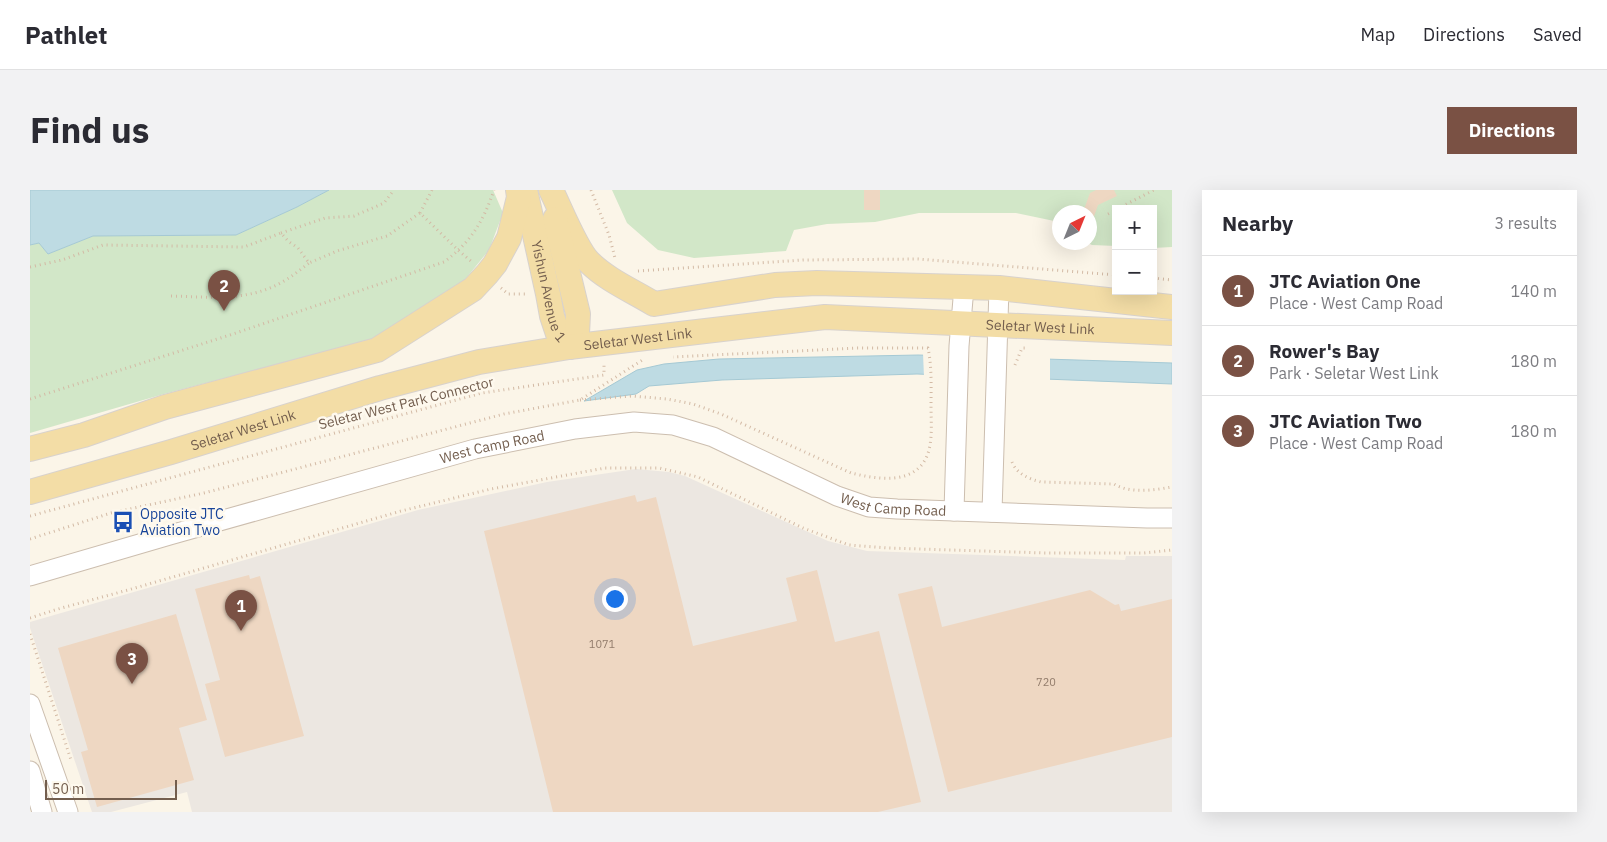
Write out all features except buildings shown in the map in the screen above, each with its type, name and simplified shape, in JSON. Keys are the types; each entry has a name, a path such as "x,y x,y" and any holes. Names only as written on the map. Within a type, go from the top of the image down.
{"main road":[{"path":"30,449 84,435 165,407 377,350 473,289 487,274 495,264 509,238 519,197 518,190"},
{"name":"Yishun Avenue 1","path":"525,190 552,316 558,334 569,347 577,334 578,314 550,190"},
{"path":"550,190 589,261 608,276 654,304 775,285 797,284 999,288 1172,307"},
{"name":"Seletar West Link","path":"30,492 171,452 380,388 479,362 569,347 825,316 1172,333"}],"street":[{"name":"West Camp Road","path":"954,511 959,356 964,287"},
{"path":"992,512 999,288"},
{"name":"West Camp Road","path":"30,576 475,449 575,429 634,422 673,425 713,437 837,496 869,507 1172,518"},
{"path":"30,704 68,812"},
{"path":"30,771 42,812"}],"path":[{"path":"30,267 62,260 103,245 244,248 281,232 325,218 354,216 384,203 394,190"},
{"path":"171,296 243,297 283,282 309,263 337,251 387,236 420,212 432,190"},
{"path":"30,399 233,334 444,262 459,251 469,240 488,209 494,190"},
{"path":"591,190 609,236 615,261"},
{"path":"1125,205 1154,190"},
{"path":"420,212 459,251 508,294 548,294"},
{"path":"1108,214 1112,212"},
{"path":"281,232 288,242 298,248 309,263"},
{"path":"1157,278 1172,280"},
{"path":"30,539 111,513 204,493 504,414 580,400 632,396 667,399 693,404 721,414 851,472 870,477 891,478 909,474 920,467 927,455 931,434 931,375 928,348 858,348 664,358"},
{"path":"1019,356 1022,348"},
{"path":"580,400 645,359 637,359"},
{"name":"Seletar West Park Connector","path":"30,516 482,393 604,375 604,361"},
{"path":"1009,457 1014,467 1030,480 1114,484 1122,489 1153,490 1172,487"},
{"path":"30,618 401,511 492,489 606,468 659,468 698,477 803,528 849,546 1045,553 1144,553 1172,550"},
{"path":"30,634 73,766"}],"shaded area":[{"path":"636,469 669,472 685,476 828,541 867,551 1125,560 1126,556 1172,556 1172,812 192,812 187,792 111,812 92,812 30,628 30,622 418,510 547,482"}],"green space":[{"path":"329,190 493,190 503,213 489,250 463,282 372,339 164,394 30,433 30,245 39,243 48,254 93,236 236,235"},
{"path":"612,190 1172,190 1172,247 1157,248 1157,205 1112,205 1112,246 1097,245 1097,205 1052,205 1052,221 1016,213 919,213 875,222 827,224 794,230 786,251 694,258 658,250 627,223"}],"water":[{"path":"30,190 329,190 236,235 93,236 48,254 39,243 30,245"},
{"path":"918,355 1172,363 1172,384 917,374 722,380 649,386 636,394 584,401 637,370 664,364 719,359"}],"pier":[{"path":"923,353 1050,356 1050,383 924,377"}],"place":[{"name":"Rower's Bay","path":"224,311"},
{"name":"Opposite JTC Aviation Two","path":"123,522"},
{"name":"JTC Aviation One","path":"241,631"},
{"name":"JTC Aviation Two","path":"132,684"}]}
